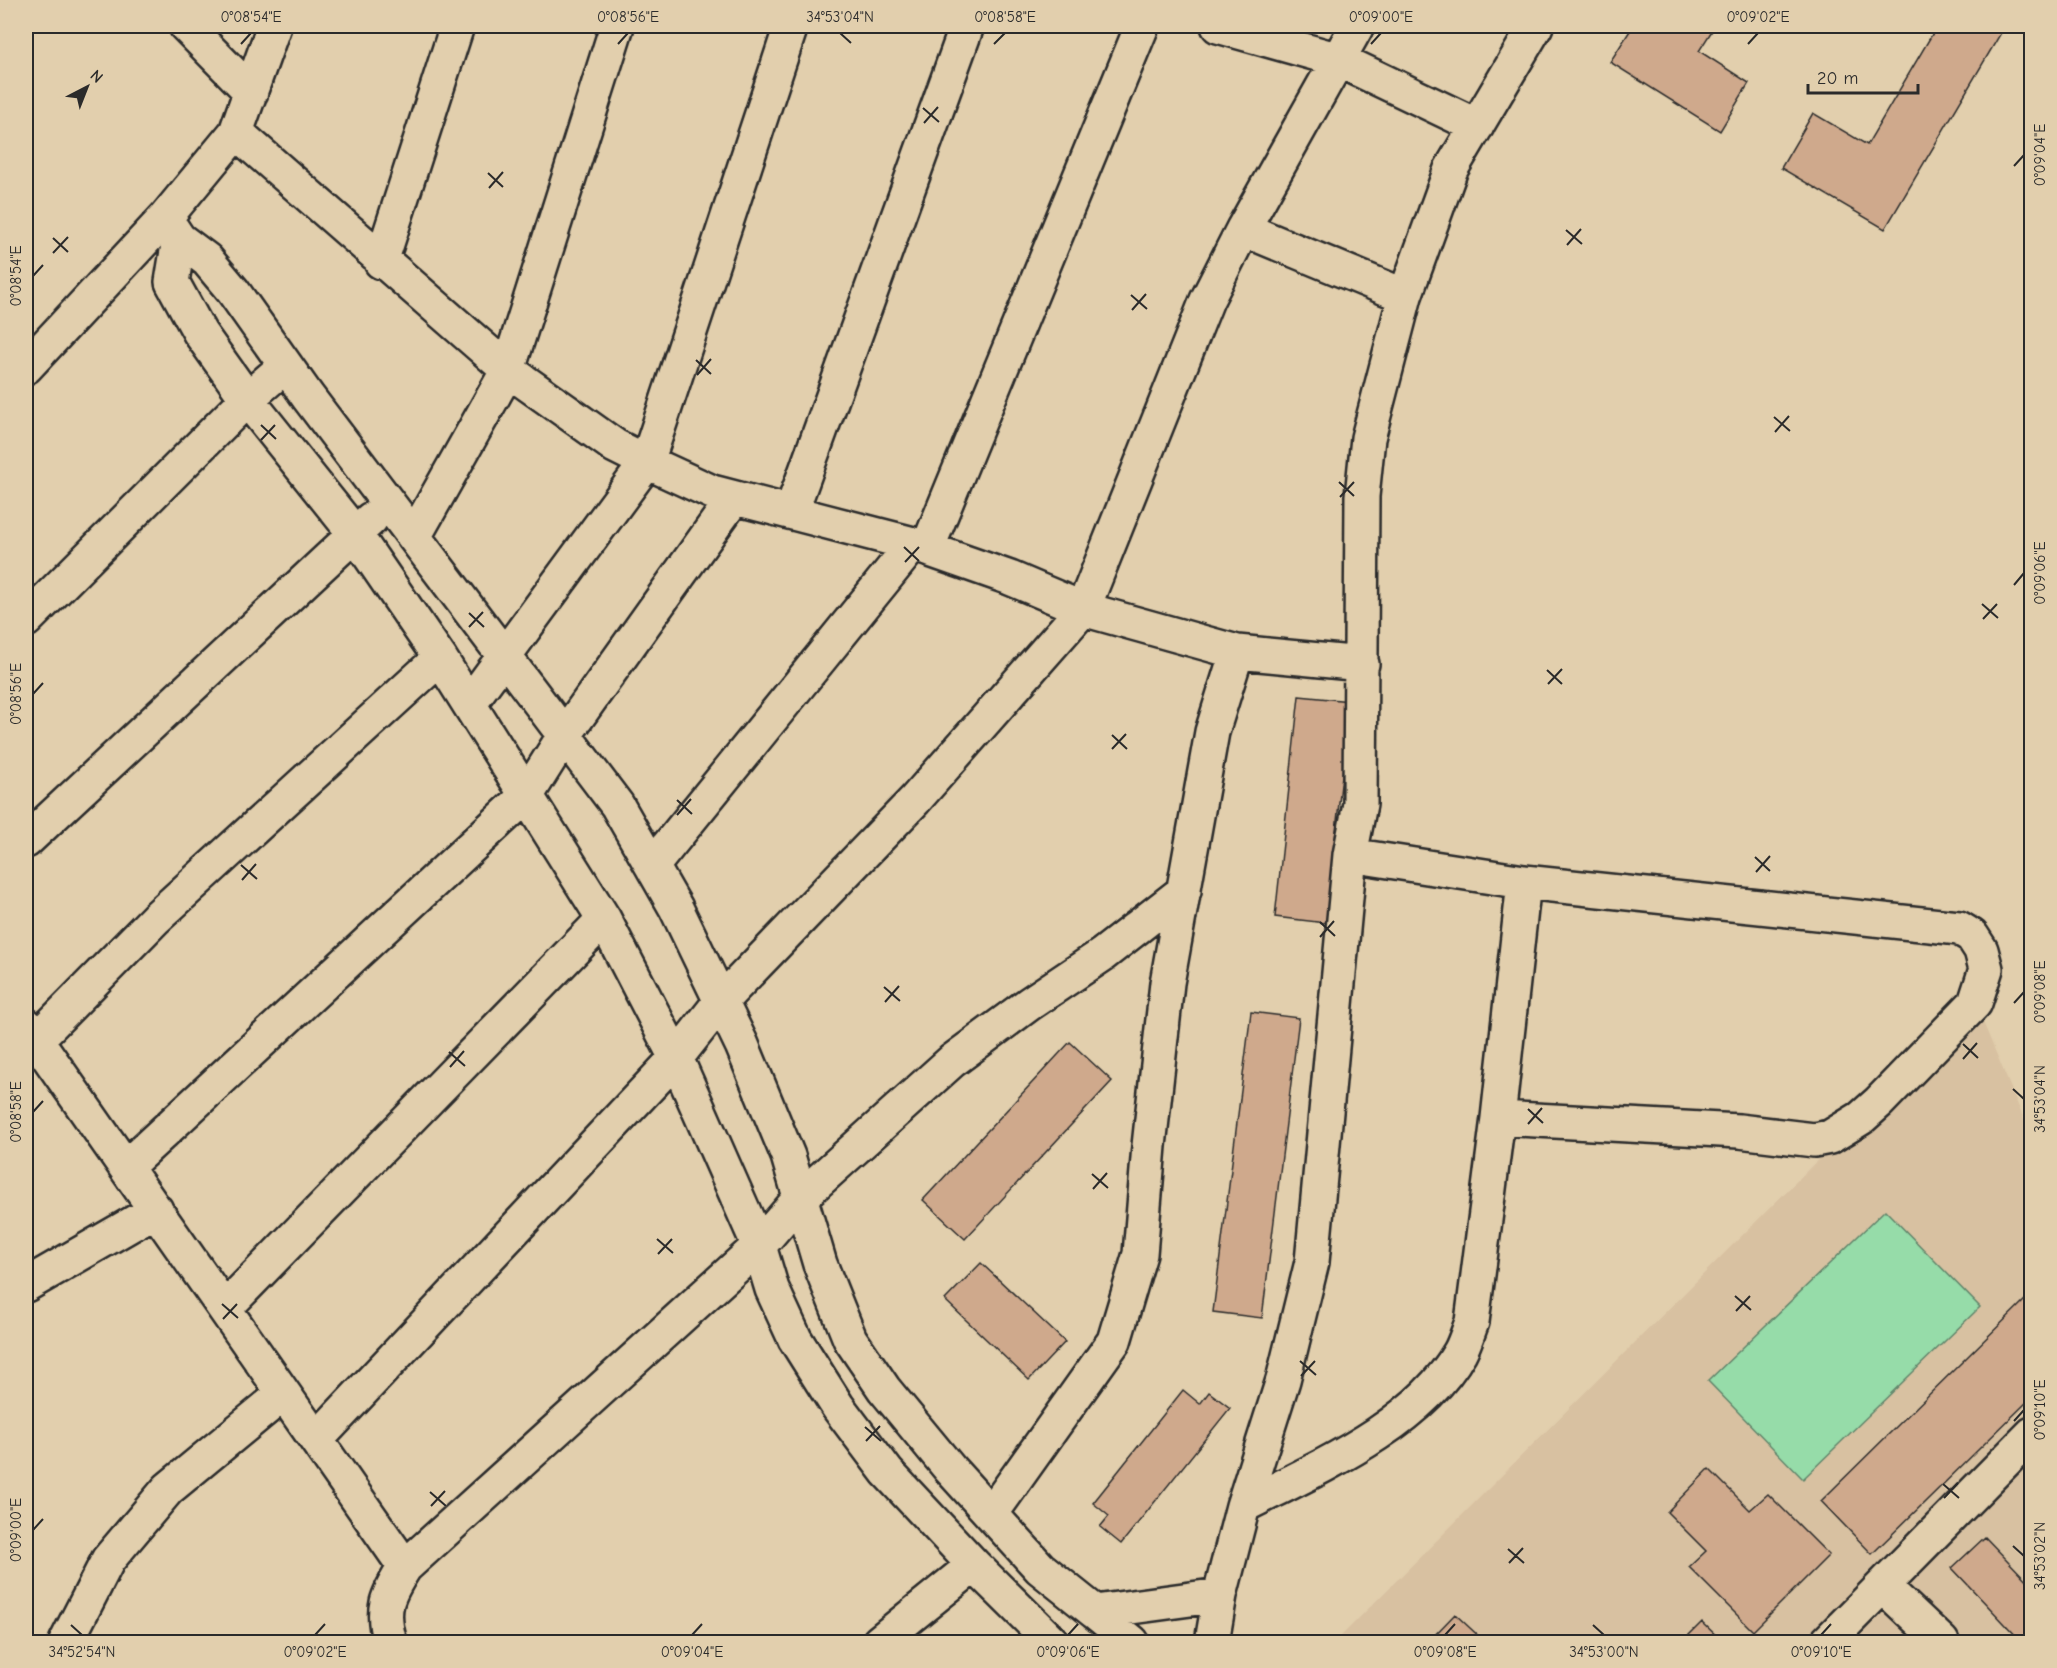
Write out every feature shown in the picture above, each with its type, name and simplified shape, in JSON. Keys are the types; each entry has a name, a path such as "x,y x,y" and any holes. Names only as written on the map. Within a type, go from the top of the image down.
{"street":[{"path":"186,26 251,92"},
{"path":"26,367 172,229 236,132 274,26"},
{"path":"381,262 457,26"},
{"path":"414,537 508,370 617,26"},
{"path":"469,704 647,462 791,26"},
{"path":"791,512 967,26"},
{"path":"652,866 920,546 1142,26"},
{"path":"1218,26 1339,60 1477,126"},
{"path":"317,1439 676,1058 721,1001 915,800 1083,609 1207,300 1243,228 1357,26"},
{"path":"1212,1642 1220,1595 1243,1506 1283,1380 1312,1263 1350,855 1360,804 1362,496 1368,438 1405,296 1451,169 1536,26"},
{"path":"236,132 381,262 508,370 615,446 647,462 712,492 920,546 1010,578 1083,609 1237,652 1362,664"},
{"path":"1243,228 1405,296"},
{"path":"172,229 207,260 616,805 676,908 721,1001 788,1156 820,1264 850,1340 884,1389 1040,1568 1132,1642"},
{"path":"172,229 172,282 200,333 247,399 355,534 440,658 604,919 676,1058 759,1246 772,1289 795,1339 838,1407 887,1472 974,1565 1052,1642"},
{"path":"26,620 247,399 285,366"},
{"path":"126,1167 527,795 564,736 734,498"},
{"path":"26,841 389,503"},
{"path":"991,1514 1114,1341 1140,1254 1167,983 1212,732 1237,652"},
{"path":"405,1567 31,1033 440,658"},
{"path":"1350,855 1524,882 1959,928 1972,936 1981,950 1986,969 1976,1003 1879,1102 1854,1123 1830,1137 1814,1140 1739,1131 1498,1118"},
{"path":"1243,1506 1343,1456 1401,1415 1446,1372 1460,1351 1472,1322 1498,1118 1524,882"},
{"path":"390,1642 384,1610 387,1596 405,1567 759,1246 801,1197 952,1061 1029,1004 1102,955 1184,891"},
{"path":"225,1308 604,919"},
{"path":"26,1285 156,1210"},
{"path":"66,1642 108,1560 168,1489 283,1394"},
{"path":"1827,1642 1884,1587 2031,1434"},
{"path":"896,1637 974,1565"},
{"path":"1884,1587 1942,1642"},
{"path":"1095,1612 1220,1595"}],"shaded area":[{"path":"1975,1003 2031,1136 2031,1642 1335,1642"}],"green space":[{"path":"1885,1210 1980,1307 1803,1479 1708,1381"}],"building":[{"path":"1633,26 1715,26 1699,51 1749,83 1720,131 1610,62"},
{"path":"1937,26 2005,26 1885,229 1781,168 1813,113 1867,145"},
{"path":"1299,696 1350,701 1326,923 1275,917"},
{"path":"1251,1012 1299,1018 1262,1318 1213,1312"},
{"path":"1070,1042 1112,1081 965,1239 923,1200"},
{"path":"981,1263 1065,1342 1029,1380 945,1300"},
{"path":"2032,1293 2032,1397 1872,1554 1821,1501"},
{"path":"1183,1390 1200,1404 1209,1392 1230,1408 1121,1544 1100,1527 1109,1516 1093,1503"},
{"path":"1709,1469 1750,1510 1768,1494 1829,1555 1753,1631 1689,1567 1706,1551 1667,1512"},
{"path":"1985,1537 2032,1586 2032,1642 2022,1642 1952,1568"},
{"path":"1455,1614 1485,1642 1428,1642"},
{"path":"1702,1622 1723,1642 1682,1642"}]}
